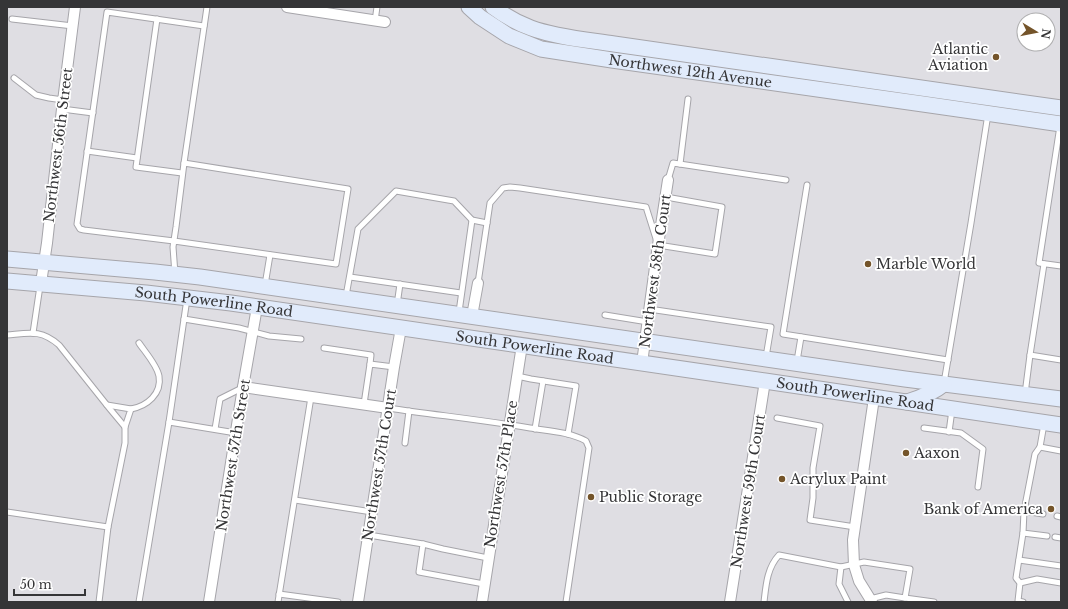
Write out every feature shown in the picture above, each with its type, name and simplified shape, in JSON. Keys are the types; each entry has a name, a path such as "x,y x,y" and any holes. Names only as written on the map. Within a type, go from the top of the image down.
{"main road":[{"name":"Northwest 12th Avenue","path":"469,7 480,17 504,33 536,47 558,52 1061,124"},
{"name":"Northwest 12th Avenue","path":"493,7 516,22 557,35 1061,108"},
{"path":"612,60 614,44"},
{"path":"976,96 981,112"},
{"name":"South Powerline Road","path":"7,258 175,274 295,290 747,356 1061,399"},
{"name":"South Powerline Road","path":"7,280 231,303 1061,425"},
{"path":"231,303 257,293 265,286"},
{"path":"257,307 266,299 295,290"},
{"path":"401,328 405,321 420,309"},
{"path":"747,356 762,370 765,381"},
{"path":"765,381 776,371 793,362"},
{"path":"906,403 926,395 944,384"}],"street":[{"name":"Northwest 56th Street","path":"41,283 75,7"},
{"path":"287,7 380,21"},
{"name":"Northwest 58th Court","path":"642,363 668,180"},
{"path":"465,315 478,283"},
{"name":"Northwest 57th Street","path":"210,602 243,387 257,307"},
{"name":"Northwest 57th Court","path":"358,602 401,328"},
{"name":"Northwest 57th Place","path":"482,602 522,345"},
{"name":"Northwest 59th Court","path":"730,602 765,381"},
{"path":"243,387 388,408"},
{"path":"871,600 859,581 854,564 853,540 874,398"}],"lane":[{"path":"175,274 173,247 182,173 207,7"},
{"path":"377,7 380,21"},
{"path":"184,164 348,189 336,264 84,230 80,229 77,224 107,12 204,26"},
{"path":"12,19 73,26"},
{"path":"157,19 136,167 182,173"},
{"path":"14,78 36,95 93,113"},
{"path":"680,164 688,99"},
{"path":"944,384 971,223 981,112"},
{"path":"1061,124 1039,263 1061,266"},
{"path":"87,151 137,158"},
{"path":"668,180 673,163 786,180"},
{"path":"807,185 783,334 948,360"},
{"path":"478,283 490,203 503,188 520,188 646,207 658,245 715,254 722,207 666,197"},
{"path":"346,298 358,229 396,191 454,201 472,220 487,223"},
{"path":"465,315 461,293 472,220"},
{"path":"265,286 270,254"},
{"path":"1024,394 1044,264"},
{"path":"350,277 461,293"},
{"path":"33,333 41,283"},
{"path":"397,305 400,284"},
{"path":"139,602 169,422 187,298"},
{"path":"649,310 770,327 766,358"},
{"path":"605,315 648,322"},
{"path":"184,319 240,328 269,336 301,339"},
{"path":"7,335 33,333 46,336 60,345 125,427"},
{"path":"793,362 801,337"},
{"path":"107,405 139,408 155,395 159,385 159,376 156,367 139,343"},
{"path":"324,348 371,355 364,404"},
{"path":"1030,355 1061,360"},
{"path":"370,364 394,367"},
{"path":"517,376 576,386 568,434"},
{"path":"535,429 543,381"},
{"path":"215,429 220,399 243,387"},
{"path":"278,602 311,397"},
{"path":"99,602 108,527 125,443 125,427 131,408"},
{"path":"388,408 509,424 568,434 586,441 589,448 566,602"},
{"path":"949,432 952,409"},
{"path":"405,443 409,411"},
{"path":"777,418 820,426 813,468 813,498 810,520 855,527"},
{"path":"169,422 236,433"},
{"path":"1019,602 1020,583 1016,578 1023,534 1024,511 1035,454 1040,447 1044,423"},
{"path":"924,428 961,433 983,449 978,487"},
{"path":"1040,447 1061,451"},
{"path":"295,500 372,512"},
{"path":"1024,511 1043,514"},
{"path":"7,512 108,527"},
{"path":"1023,534 1047,536"},
{"path":"369,535 423,544 488,558"},
{"path":"1055,537 1061,538"},
{"path":"423,544 419,572 484,584"},
{"path":"764,602 767,577 774,560 779,555 841,567 864,562 910,569 905,598"},
{"path":"1019,560 1061,566"},
{"path":"841,567 839,584 848,602"},
{"path":"1020,583 1037,579 1061,583"},
{"path":"279,594 338,602"},
{"path":"871,600 886,595 934,602"}],"place":[{"name":"Atlantic Aviation","path":"996,57"},
{"name":"Marble World","path":"868,264"},
{"name":"Aaxon","path":"906,453"},
{"name":"Acrylux Paint","path":"782,479"},
{"name":"Public Storage","path":"591,497"},
{"name":"Bank of America","path":"1051,509"}]}
